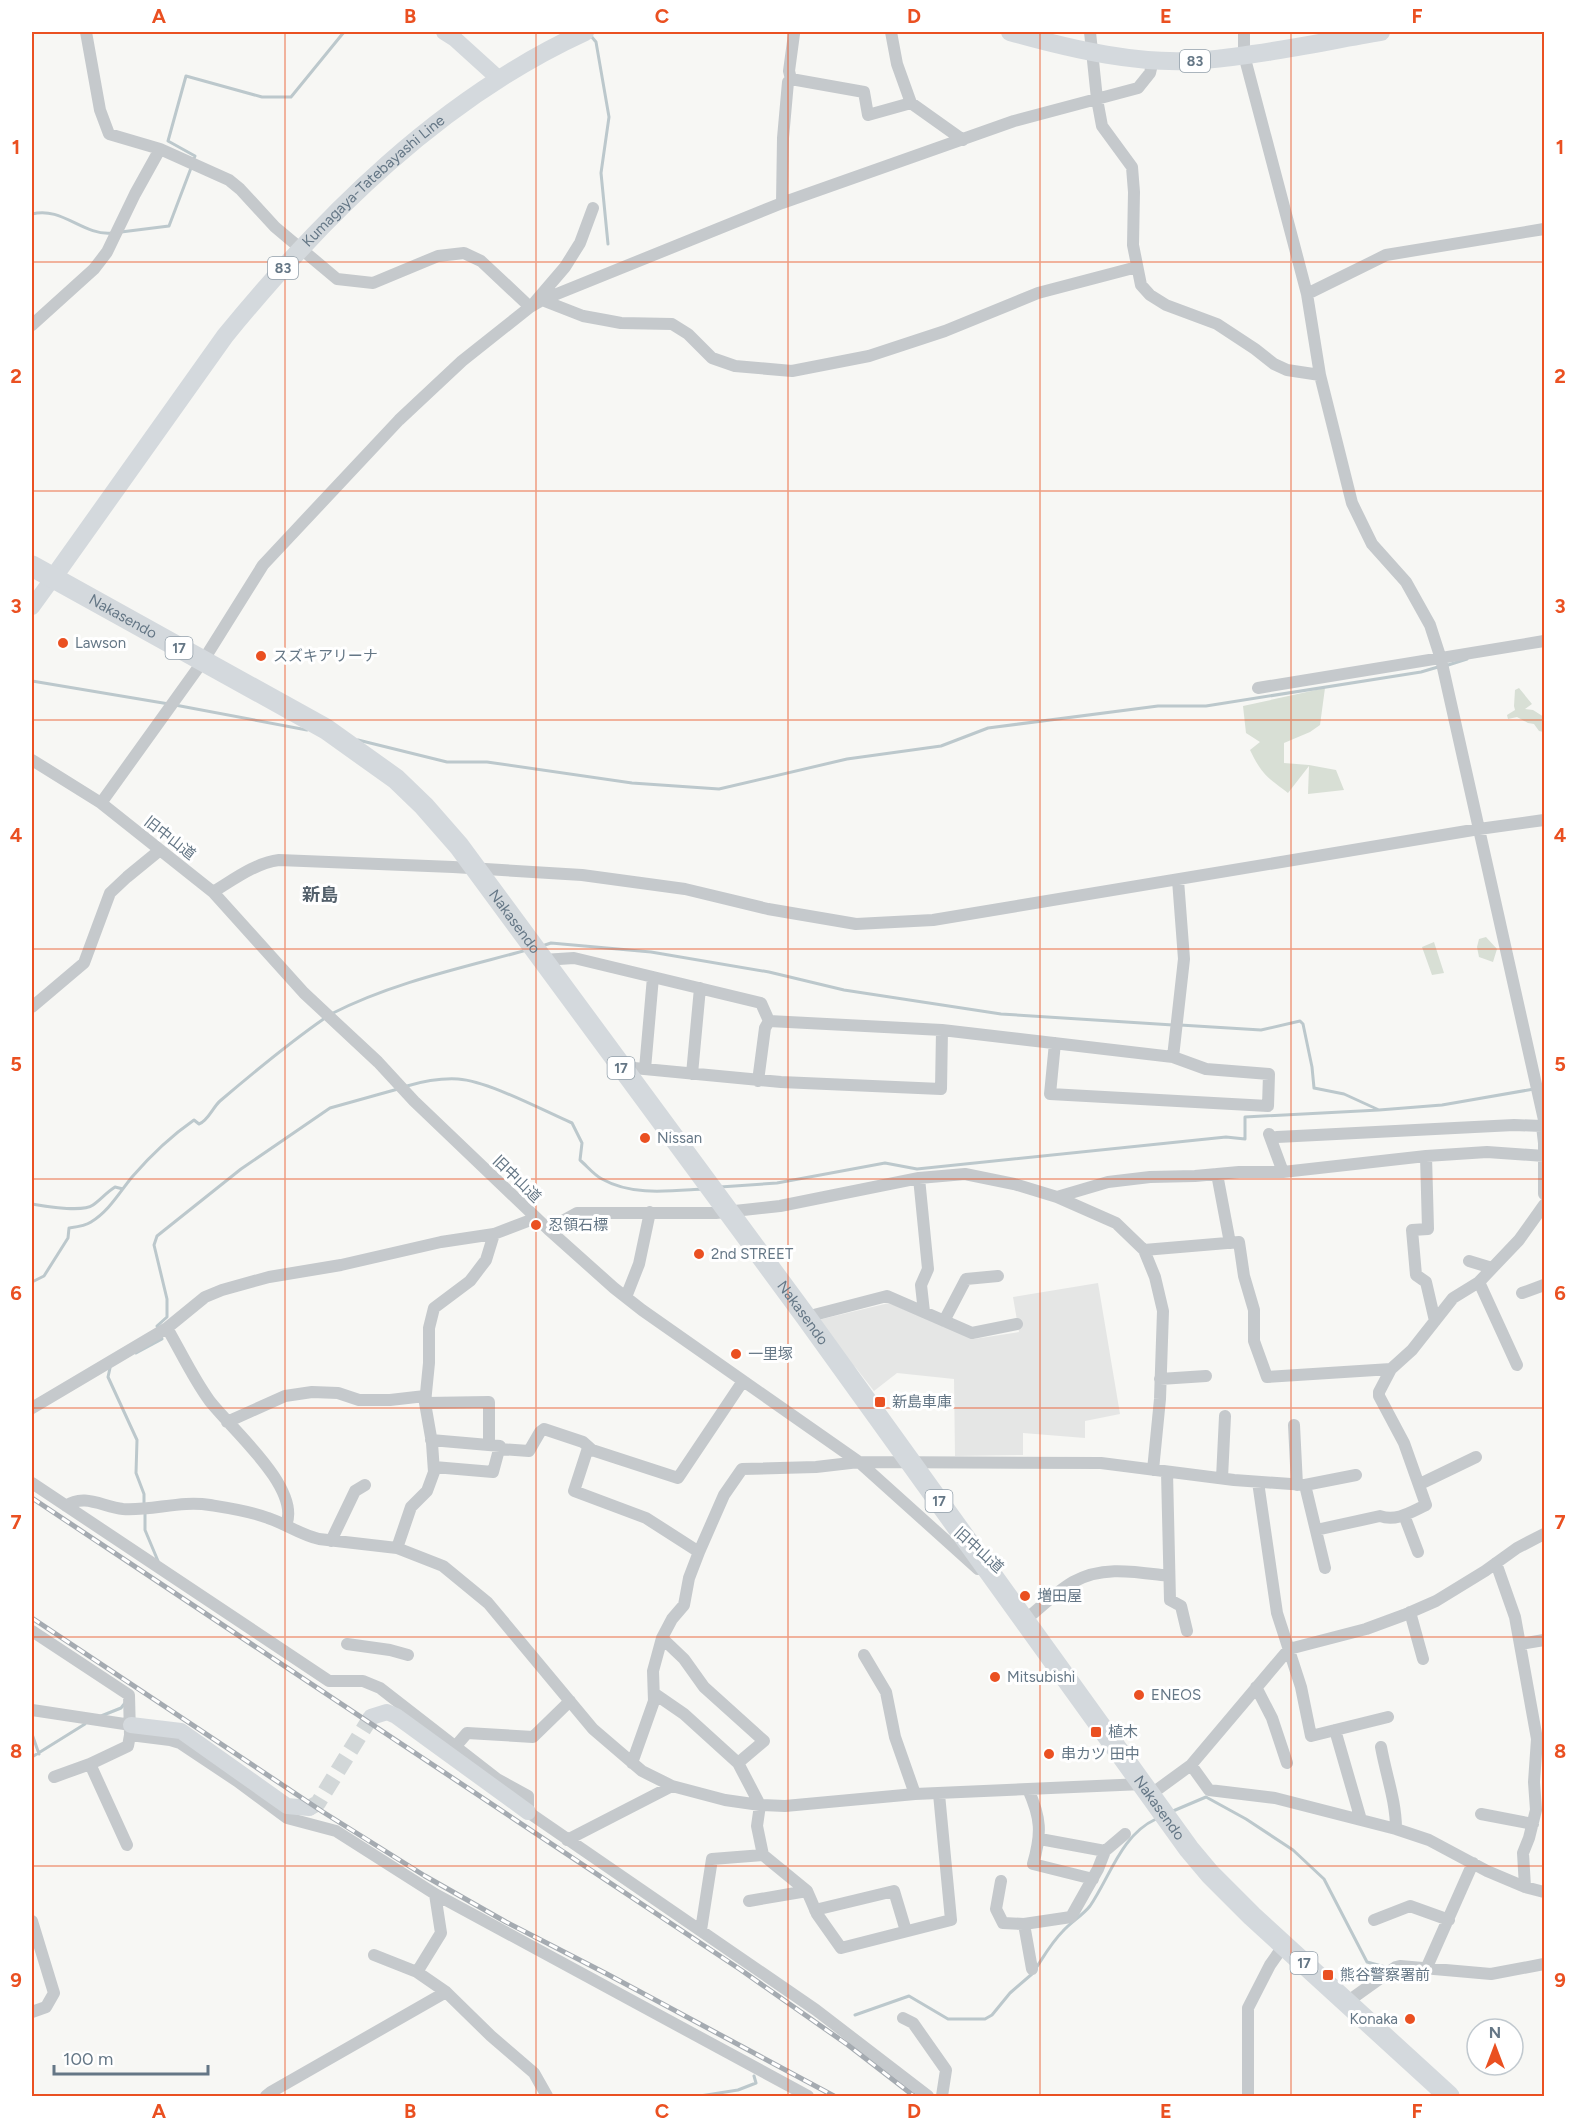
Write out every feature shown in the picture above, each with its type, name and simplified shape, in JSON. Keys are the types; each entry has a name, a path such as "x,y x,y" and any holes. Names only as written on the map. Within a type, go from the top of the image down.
{"highway":[{"name":"Nakasendo","path":"32,566 326,729 396,779 424,806 475,869 806,1317 1155,1802 1210,1874 1449,2097"}],"main road":[{"name":"Kumagaya-Tatebayashi Line","path":"53,578 199,370 256,299 352,196 448,115 498,78 548,48 585,32"},
{"name":"83","path":"1010,32 1093,51 1153,60 1203,61 1381,32"}],"street":[{"path":"86,32 100,110 109,134 160,149 230,180 300,250 337,279 373,283 438,255 464,254 481,261 530,307"},
{"path":"444,32 455,39 498,78"},
{"path":"891,32 897,63 911,103 963,140"},
{"path":"1090,32 1102,126 1132,167 1133,245 1141,285 1150,295 1166,305 1217,324 1280,367 1320,375"},
{"path":"1244,32 1244,55 1306,294 1320,375 1352,503 1372,544 1406,582 1430,625 1441,658 1539,1095 1544,1123 1545,1194"},
{"path":"782,203 783,138 794,34"},
{"path":"101,803 203,661 262,565 399,420 462,362 530,307 542,300 782,203 1014,121 1138,88 1150,73 1153,60"},
{"path":"791,79 864,92 868,115 911,103"},
{"path":"32,325 94,269 107,252 160,149"},
{"path":"530,307 566,267 580,243 593,207"},
{"path":"1306,294 1386,255 1545,229"},
{"path":"542,300 583,316 621,323 672,324 687,334 712,358 735,366 792,371 869,356 945,330 1038,293 1137,267"},
{"path":"32,607 53,578"},
{"path":"1258,688 1545,640"},
{"name":"旧中山道","path":"32,760 101,803 213,892 304,993 536,1218 626,1297 859,1462 1006,1594"},
{"path":"213,892 253,868 279,860 582,875 685,889 768,909 856,924 933,920 1545,820"},
{"path":"32,1006 84,963 111,893 160,850"},
{"path":"1173,1057 1184,959 1178,879"},
{"path":"537,952 574,958 761,1003 769,1021"},
{"path":"645,1070 653,977"},
{"path":"692,1074 700,988"},
{"path":"769,1021 942,1030 1054,1043 1173,1057 1206,1069 1269,1074 1268,1106 1050,1094 1054,1043"},
{"path":"758,1081 765,1028 769,1021"},
{"path":"623,1071 633,1068 758,1081 941,1089 942,1030"},
{"path":"1283,1172 1270,1136 1544,1123"},
{"path":"1056,1197 1108,1182 1150,1177 1283,1172 1426,1156 1487,1152 1544,1156"},
{"path":"1426,1156 1428,1229 1412,1230 1416,1275 1426,1282 1435,1321"},
{"path":"548,1229 577,1214 716,1213 715,1196 780,1206 919,1178 964,1174 1014,1184 1056,1197 1116,1223 1144,1250 1155,1277 1162,1311 1160,1379 1153,1470"},
{"path":"1217,1174 1230,1243"},
{"path":"919,1178 928,1269 921,1284 924,1312"},
{"path":"1316,1530 1380,1516 1388,1519 1426,1505 1404,1443 1379,1392 1391,1369 1412,1350 1453,1298 1479,1282 1519,1240 1545,1205"},
{"path":"626,1297 639,1264 650,1212"},
{"path":"32,1408 163,1330 205,1297 222,1290 269,1277 441,1242 494,1234 536,1218"},
{"path":"397,1548 411,1507 427,1491 434,1472 425,1400 429,1363 429,1328 434,1308 470,1281 486,1260 494,1234"},
{"path":"1144,1250 1239,1242 1244,1276 1254,1310 1254,1341 1267,1377 1391,1369"},
{"path":"1469,1262 1492,1268"},
{"path":"944,1321 966,1279 998,1276"},
{"path":"1479,1282 1517,1365"},
{"path":"1522,1293 1545,1285"},
{"path":"806,1317 887,1296 972,1333 1017,1324"},
{"path":"163,1330 208,1399 271,1471 284,1496 288,1512 286,1525"},
{"path":"1160,1379 1206,1376"},
{"path":"431,1440 529,1451 544,1429 584,1442 592,1450 678,1478 743,1381"},
{"path":"227,1422 285,1396 312,1392 338,1393 359,1400 489,1402 494,1447 493,1472 434,1467"},
{"path":"1222,1478 1225,1416"},
{"path":"1294,1425 1301,1485 1326,1568"},
{"path":"592,1450 587,1450 574,1491 646,1518 699,1552"},
{"path":"1420,1484 1476,1457"},
{"path":"632,1764 654,1701 653,1671 662,1638 672,1619 684,1605 689,1578 699,1552 724,1495 742,1469 816,1467 859,1462 1101,1463 1301,1485 1356,1475"},
{"path":"1167,1472 1170,1600 1180,1606 1187,1631"},
{"path":"1258,1482 1277,1613 1300,1687 1311,1736 1388,1717"},
{"path":"32,1483 329,1682 363,1681 380,1689 497,1779 528,1796 528,1812"},
{"path":"331,1541 355,1491 365,1485"},
{"path":"66,1506 79,1499 121,1509 210,1505 256,1514 307,1536 397,1548 443,1566 488,1603 594,1729 632,1764 672,1786 725,1800 785,1806 915,1794 1028,1789 1155,1802 1191,1765 1288,1648 1366,1629 1436,1601 1517,1548 1545,1534"},
{"path":"1404,1515 1418,1552"},
{"path":"1496,1563 1515,1617 1537,1739 1534,1782 1540,1792 1533,1824 1523,1853 1525,1887"},
{"path":"1025,1620 1072,1583 1089,1575 1119,1570 1169,1576"},
{"path":"1410,1612 1423,1659"},
{"path":"32,1630 129,1695 128,1746 90,1764 54,1777"},
{"path":"662,1638 684,1659 704,1687 764,1741 738,1763"},
{"path":"1520,1644 1545,1640"},
{"path":"347,1644 408,1655"},
{"path":"864,1655 886,1692 895,1737 915,1794"},
{"path":"1256,1687 1272,1718 1287,1763"},
{"path":"655,1694 684,1714 738,1763 760,1805 757,1826 763,1855 807,1891 815,1910 841,1948 951,1920 939,1794"},
{"path":"454,1747 466,1733 532,1737 570,1701"},
{"path":"32,1710 130,1730 180,1743 287,1818 336,1831 435,1894 808,2097"},
{"path":"371,1717 387,1712 396,1716 567,1840 844,2030 928,2097"},
{"path":"130,1730 181,1731 286,1806 309,1808"},
{"path":"1335,1730 1361,1820"},
{"path":"1381,1747 1387,1779 1396,1807 1396,1829"},
{"path":"90,1764 127,1845"},
{"path":"1191,1765 1209,1790 1275,1798 1396,1829 1430,1840 1525,1887 1545,1892"},
{"path":"567,1840 672,1786"},
{"path":"1028,1789 1037,1808 1040,1839 1033,1864 1092,1879"},
{"path":"1481,1814 1533,1824"},
{"path":"1001,1881 996,1909 1003,1923 1024,1924 1071,1917 1105,1851 1125,1834"},
{"path":"1040,1839 1105,1851"},
{"path":"701,1930 712,1859 763,1855"},
{"path":"1426,1969 1473,1863"},
{"path":"749,1901 807,1891"},
{"path":"815,1910 894,1891 906,1931"},
{"path":"417,1971 441,1933 435,1894"},
{"path":"1374,1920 1410,1906 1449,1920"},
{"path":"32,1921 54,1993 46,2007 32,2012"},
{"path":"1024,1924 1032,1969"},
{"path":"1248,2097 1248,2008 1270,1965 1284,1945"},
{"path":"374,1955 417,1971 446,1992 534,2073 547,2097"},
{"path":"1347,2002 1393,1969 1491,1974 1545,1964"},
{"path":"266,2097 446,1992"},
{"path":"903,2018 913,2023 946,2070 942,2097"}],"shaded area":[{"path":"1325,688 1320,725 1284,743 1284,763 1309,765 1336,770 1344,790 1308,794 1309,766 1288,793 1266,775 1254,758 1250,750 1260,742 1246,733 1243,706"},
{"path":"1519,688 1532,704 1525,709 1533,710 1544,717 1544,732 1539,731 1534,724 1517,717 1508,719 1507,715 1515,710 1515,690"},
{"path":"1486,937 1497,949 1493,962 1479,957 1477,947 1479,939"},
{"path":"1434,942 1444,973 1432,975 1422,947"},
{"path":"1098,1283 1120,1414 1085,1421 1085,1438 1023,1433 1023,1455 955,1456 954,1379 897,1373 874,1391 856,1368 841,1355 818,1320 889,1303 974,1339 1019,1332 1013,1297"}],"waterway":[{"path":"193,161 195,156 168,141 186,76 262,97 291,97 344,32"},
{"path":"591,36 596,42 609,117 601,173 608,244"},
{"path":"121,232 169,226 191,168"},
{"path":"32,214 53,214 91,230 112,233"},
{"path":"1445,666 1467,659"},
{"path":"358,740 447,762 487,762 632,783 719,789 847,759 941,746 988,728 1158,706 1206,706 1421,672 1438,667"},
{"path":"32,681 169,704"},
{"path":"175,705 307,730"},
{"path":"542,946 551,943 651,952 769,972 844,990 1001,1014 1173,1025"},
{"path":"331,1014 402,985 527,950"},
{"path":"32,1282 44,1276 68,1238 69,1228 86,1224 97,1218 139,1169 169,1139 194,1120 199,1124 202,1122 220,1101 298,1037 325,1018"},
{"path":"1180,1025 1261,1030 1300,1021 1303,1024 1312,1067 1314,1088 1344,1094 1379,1110 1442,1105 1534,1089"},
{"path":"407,1086 432,1080 451,1079 484,1085 572,1123 582,1143 580,1160 602,1179 638,1190 702,1189"},
{"path":"159,1330 157,1326 167,1317 167,1299 154,1245 157,1236 241,1169 330,1108 398,1089"},
{"path":"720,1187 777,1183 885,1163 917,1169 1226,1137 1245,1139 1245,1117 1379,1110"},
{"path":"32,1204 63,1208 88,1207 115,1187 123,1189"},
{"path":"136,1353 162,1339 161,1336"},
{"path":"110,1368 108,1377 137,1440 136,1473 144,1494 144,1506"},
{"path":"145,1513 145,1530 158,1561"},
{"path":"101,1716 121,1708 125,1703"},
{"path":"32,1757 85,1724"},
{"path":"32,1734 39,1754"},
{"path":"1173,1811 1206,1797 1246,1819 1293,1850 1324,1879 1367,1962 1389,1968"},
{"path":"1036,1968 1059,1935 1090,1906 1125,1846 1144,1826 1156,1819"},
{"path":"855,2015 909,1996 948,2019 985,2019 992,2015 1010,1993 1032,1974"},
{"path":"700,2096 738,2090 756,2083 754,2076"}],"tunnel":[{"path":"309,1808 318,1803 371,1717"}],"railway":[{"path":"32,1498 741,1970 848,2045 914,2096"},
{"path":"32,1618 323,1812 425,1876 506,1922 834,2096"}],"place":[{"name":"Lawson","path":"63,643"},
{"name":"スズキアリーナ","path":"261,656"},
{"name":"Nissan","path":"645,1138"},
{"name":"忍領石標","path":"536,1225"},
{"name":"2nd STREET","path":"699,1254"},
{"name":"一里塚","path":"736,1354"},
{"name":"新島車庫","path":"880,1402"},
{"name":"増田屋","path":"1025,1596"},
{"name":"Mitsubishi","path":"995,1677"},
{"name":"ENEOS","path":"1139,1695"},
{"name":"植木","path":"1096,1732"},
{"name":"串カツ 田中","path":"1049,1754"},
{"name":"熊谷警察署前","path":"1328,1975"},
{"name":"Konaka","path":"1410,2019"}],"district":[{"name":"新島","path":"320,895"}]}
